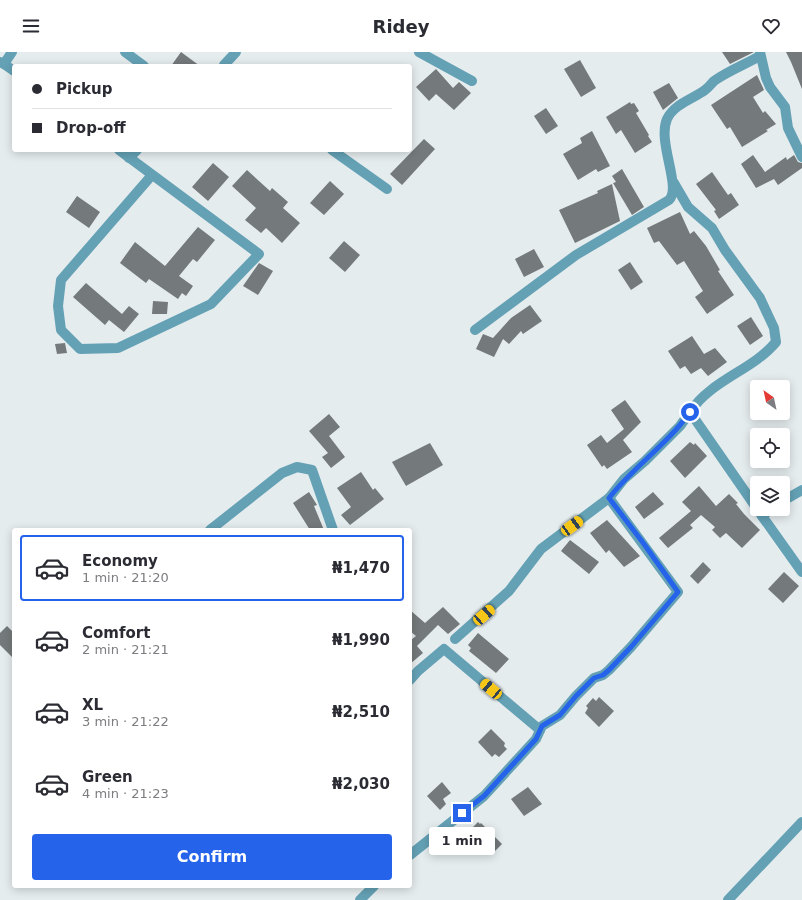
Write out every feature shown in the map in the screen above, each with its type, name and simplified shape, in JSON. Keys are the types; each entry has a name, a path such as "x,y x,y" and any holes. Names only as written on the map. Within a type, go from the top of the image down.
{"street":[{"path":"12,52 2,63 12,70"},
{"path":"125,52 141,64"},
{"path":"226,64 236,52"},
{"path":"419,52 472,81"},
{"path":"475,330 576,255 669,200 674,192 665,144 665,128 670,114 676,108 705,90 715,81 760,54 770,87 785,107 788,128 802,157"},
{"path":"122,152 259,254 211,304 118,348 80,349 61,330 58,306 61,280 152,175"},
{"path":"129,158 134,152"},
{"path":"335,152 387,189"},
{"path":"455,639 509,591 541,549 609,498 624,479 645,462 680,426 696,404 710,391 768,352 776,342 774,328 760,298 725,250 712,228 688,207 672,178"},
{"path":"690,412 750,499"},
{"path":"213,528 282,473 297,467 312,470 332,528"},
{"path":"790,497 802,490"},
{"path":"412,852 484,796 536,739 542,726 560,715 594,678 603,675 609,670 631,647 678,592 609,498"},
{"path":"762,516 802,572"},
{"path":"412,678 444,650 540,730"},
{"path":"728,900 802,822"},
{"path":"360,900 372,888"}],"building":[{"path":"181,52 197,64 172,64"},
{"path":"722,52 754,52 730,64"},
{"path":"786,52 802,52 802,89 791,62"},
{"path":"580,60 596,88 581,97 564,69"},
{"path":"436,69 453,88 459,82 471,93 454,110 436,94 429,101 416,87"},
{"path":"757,75 764,90 753,97 763,113 765,111 776,124 766,130 768,131 742,147 730,127 727,129 711,105"},
{"path":"669,83 678,98 663,110 653,92"},
{"path":"630,102 631,104 634,103 639,111 636,113 652,142 635,153 621,130 616,134 606,117"},
{"path":"546,108 558,126 546,134 534,116"},
{"path":"592,131 610,166 598,172 596,169 578,180 563,154 582,143 580,138"},
{"path":"424,139 435,149 402,185 390,174"},
{"path":"753,155 765,172 786,157 787,160 794,155 798,162 802,163 802,168 778,185 774,179 756,188 741,164"},
{"path":"213,163 229,177 208,201 192,187"},
{"path":"622,169 644,207 632,215 613,183 616,182 612,176"},
{"path":"247,170 270,191 272,188 288,202 283,208 300,223 282,243 266,228 261,233 245,220 256,208 232,186"},
{"path":"712,172 728,195 731,193 739,205 719,219 714,211 716,210 696,184"},
{"path":"330,181 344,194 324,215 310,203"},
{"path":"612,184 620,221 575,243 559,210 598,193 597,191"},
{"path":"77,196 100,212 89,228 66,212"},
{"path":"680,212 690,234 694,231 706,246 720,270 718,271 734,295 707,314 695,297 703,291 684,261 677,265 659,241 654,243 647,228"},
{"path":"198,227 215,240 197,262 193,259 179,276 193,286 186,296 182,293 178,299 149,279 146,283 120,263 135,242 165,266"},
{"path":"344,241 360,255 345,272 329,258"},
{"path":"534,249 544,267 524,277 515,259"},
{"path":"630,262 643,282 631,290 618,270"},
{"path":"259,263 273,271 258,295 243,286"},
{"path":"86,283 122,314 129,306 139,314 124,332 109,320 105,325 73,297"},
{"path":"153,301 168,302 167,314 152,314"},
{"path":"530,305 542,321 523,334 521,331 509,344 503,339 494,357 476,349 483,334 493,338 511,318"},
{"path":"751,317 763,336 750,345 737,326"},
{"path":"692,336 704,354 715,348 727,362 708,376 701,368 691,374 685,366 680,369 668,351"},
{"path":"65,343 67,353 57,354 55,344"},
{"path":"625,400 641,422 623,440 632,452 607,469 604,465 602,467 587,445 601,435 607,443 624,429 611,410"},
{"path":"329,414 340,427 329,436 345,457 331,468 322,457 328,453 309,431"},
{"path":"690,442 694,445 695,443 707,456 685,478 670,461"},
{"path":"430,443 443,465 406,486 392,462"},
{"path":"361,472 373,490 375,488 384,499 350,525 341,515 351,507 337,488"},
{"path":"699,486 716,506 729,494 738,503 736,504 744,514 760,530 742,548 726,533 720,538 712,530 715,527 701,515 690,525 693,528 668,548 659,538 691,511 682,502"},
{"path":"309,492 317,505 314,506 323,528 309,528 293,503"},
{"path":"653,492 664,504 644,519 635,507"},
{"path":"607,520 640,556 624,567 609,550 606,553 590,533"},
{"path":"570,540 599,562 589,574 561,551"},
{"path":"703,562 711,570 698,584 690,576"},
{"path":"784,572 799,586 783,603 768,589"},
{"path":"443,607 460,624 448,634 438,625 417,646 423,653 412,662 412,639 416,636 412,633 412,612 425,623"},
{"path":"7,626 12,631 12,657 0,645 0,633"},
{"path":"478,633 509,659 496,673 469,651 471,648 468,645"},
{"path":"599,697 614,711 599,727 585,713 588,708 586,706 593,698 596,701"},
{"path":"491,729 505,743 504,746 507,749 499,757 495,754 492,757 478,742"},
{"path":"442,782 451,793 443,799 446,804 440,810 427,796"},
{"path":"528,787 542,804 524,816 511,799"},
{"path":"478,822 480,824 481,823 502,844 493,853 473,833 476,831 472,828"}],"route":[{"path":"462,813 484,796 536,739 542,726 560,715 594,678 603,675 609,670 631,647 678,592 609,498 624,479 645,462 680,426 690,412"}]}
